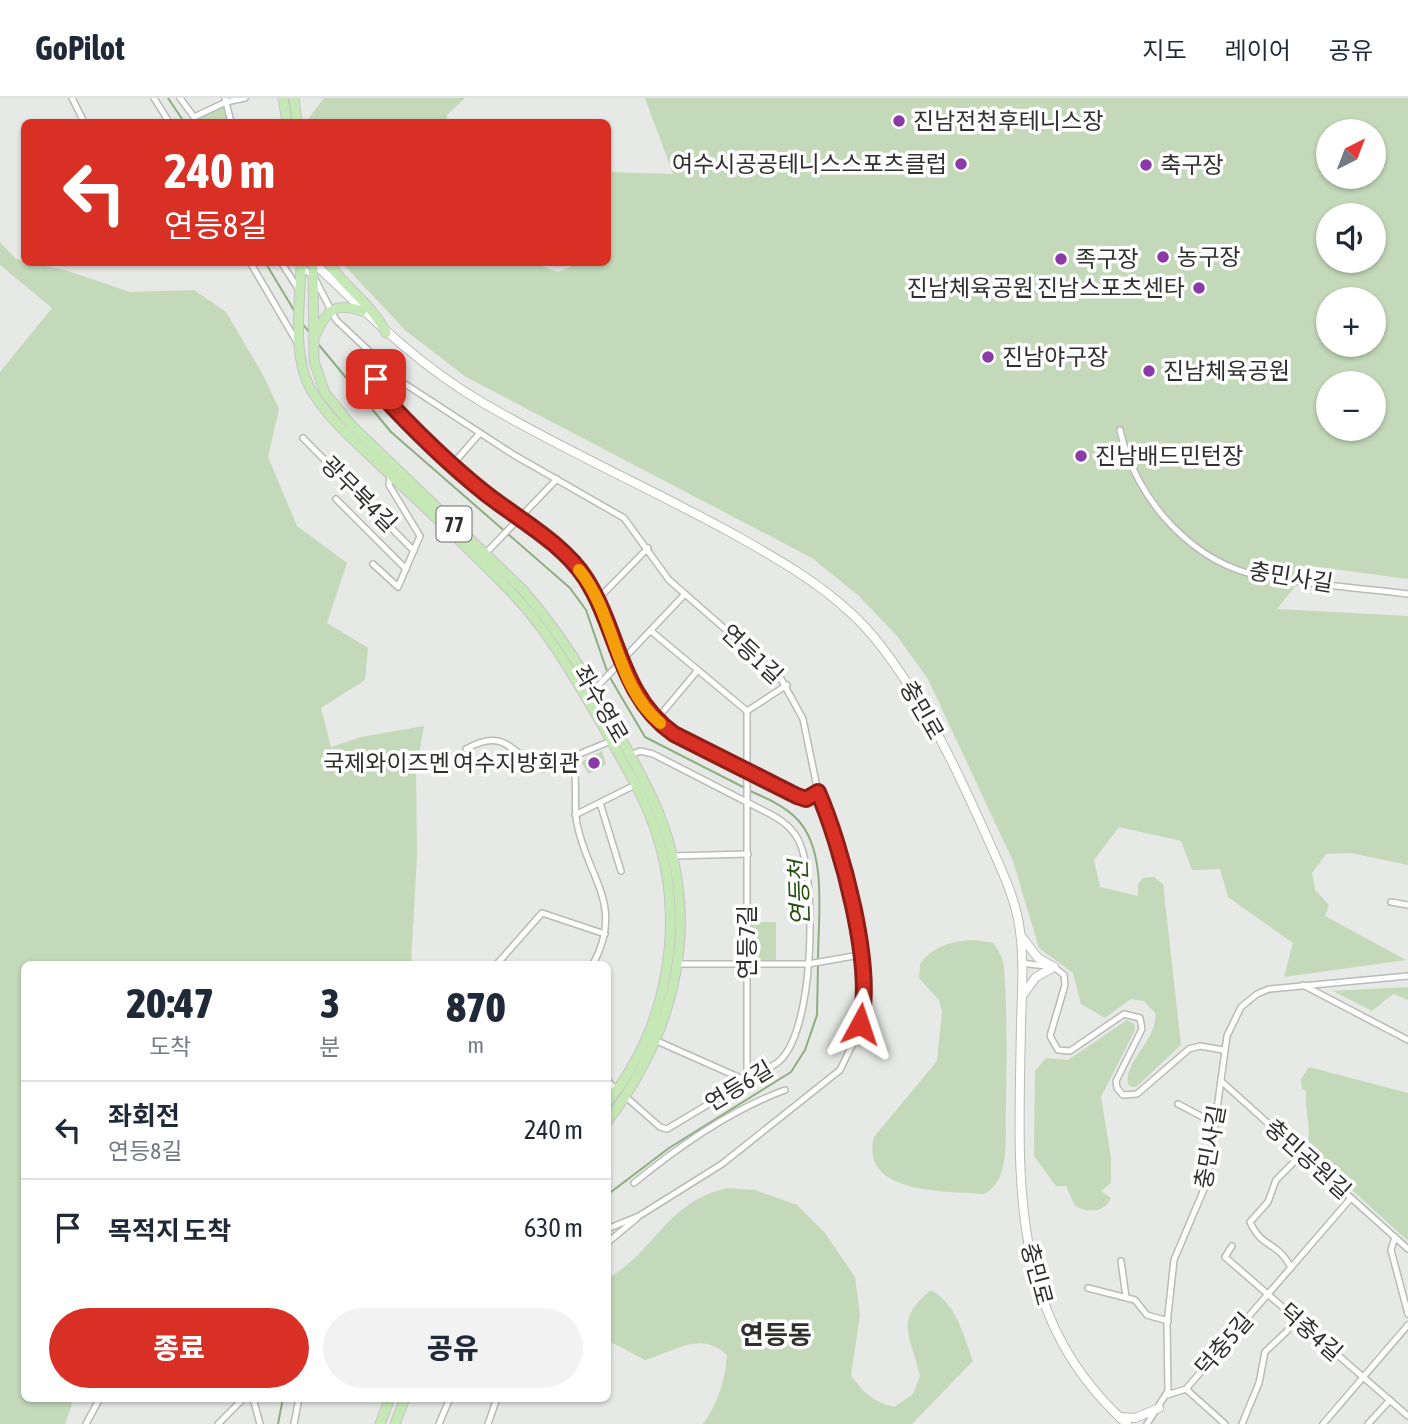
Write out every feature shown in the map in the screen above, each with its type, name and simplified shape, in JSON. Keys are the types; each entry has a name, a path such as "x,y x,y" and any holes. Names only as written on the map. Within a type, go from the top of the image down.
{"main road":[{"path":"283,98 286,119"},
{"path":"294,98 297,119"},
{"name":"77","path":"300,347 301,266"},
{"name":"77","path":"313,266 314,343"},
{"path":"330,266 338,278 376,315 386,333"},
{"path":"301,313 305,309 309,312 310,342 314,343 328,315 341,306 362,311"},
{"name":"좌수영로","path":"314,343 314,361 320,385 352,426 482,557 515,596 552,641 611,741 630,762 635,785 655,829 662,855 668,889 669,943 656,1019 641,1054 611,1098"},
{"name":"좌수영로","path":"300,347 306,379 338,424 544,614 595,688 630,762 659,812 673,856 680,916 678,964 668,1013 657,1041 626,1097 611,1117"},
{"path":"380,1424 388,1402"},
{"path":"395,1424 403,1402"}],"street":[{"path":"72,98 82,119"},
{"path":"154,98 167,119"},
{"path":"180,98 194,117 226,100 246,98"},
{"path":"226,100 230,119"},
{"path":"252,266 300,347"},
{"path":"283,266 301,296"},
{"name":"연등1길","path":"302,266 314,277 328,315 383,367 480,433 614,510 633,527 664,574 772,668 787,685 803,719 818,792 836,837 852,903 860,955 863,1013 840,1070 722,1164 639,1216 611,1227"},
{"name":"충민로","path":"317,266 386,333 476,399 767,552 802,574 852,614 881,646 927,715 1003,873 1021,935 1020,1193 1035,1281 1063,1350 1090,1388 1127,1424"},
{"path":"383,367 375,380 376,388 452,465 572,561 585,577 621,662 639,697 656,720 674,734 800,798 809,798 818,792"},
{"name":"충민사길","path":"1120,430 1135,475 1151,501 1185,538 1208,554 1263,577 1408,594"},
{"path":"452,465 480,433"},
{"name":"광무북4길","path":"303,438 414,551"},
{"name":"광무북4길","path":"373,564 398,587 420,533 389,485 390,474"},
{"path":"482,557 557,479"},
{"path":"336,499 406,569"},
{"path":"597,600 648,548"},
{"path":"595,688 685,594"},
{"path":"651,631 747,711"},
{"path":"656,720 698,670"},
{"path":"747,711 787,685"},
{"path":"747,711 747,771"},
{"path":"466,748 486,739 499,740 543,769 611,741"},
{"name":"연등6길","path":"626,1097 660,1127 667,1129 777,1063 790,1050 805,1005 808,964 807,877 802,848 785,823 653,754 640,751 630,762"},
{"path":"571,759 575,815 583,844 604,895 605,934 594,961"},
{"name":"연등7길","path":"747,771 747,1081"},
{"path":"575,815 635,785"},
{"path":"600,803 621,871"},
{"path":"673,856 748,854"},
{"path":"1391,902 1408,905"},
{"path":"500,961 542,912 605,934"},
{"path":"1021,935 1038,958 1062,972 1065,981 1050,1034 1051,1043 1058,1051 1068,1052 1124,1014 1134,1014 1141,1019 1141,1031 1116,1081 1117,1088 1123,1095 1137,1094 1189,1049 1200,1046 1223,1050"},
{"path":"678,964 808,964 860,955"},
{"path":"1021,963 1054,967"},
{"path":"1022,996 1036,977 1054,967"},
{"name":"충민사길","path":"1167,1395 1168,1321 1174,1260 1204,1194 1216,1124 1223,1050 1233,1020 1249,999 1265,990 1408,976"},
{"path":"1303,985 1408,1041"},
{"path":"657,1041 747,1081"},
{"name":"충민공원길","path":"1221,1081 1408,1249"},
{"path":"611,1084 617,1091"},
{"name":"연등6길","path":"634,1183 672,1153 709,1129 754,1103 785,1090"},
{"path":"1178,1104 1216,1124"},
{"path":"1291,1268 1281,1250 1258,1238 1250,1222 1267,1204 1276,1180 1302,1154"},
{"name":"덕충5길","path":"1186,1389 1351,1198"},
{"path":"611,1240 630,1227 639,1216"},
{"path":"1395,1237 1391,1250 1408,1314"},
{"name":"덕충4길","path":"1232,1246 1225,1257 1408,1416"},
{"path":"1121,1261 1126,1297"},
{"path":"1088,1288 1126,1297 1137,1302 1149,1317 1168,1321"},
{"path":"1242,1424 1259,1383 1265,1352 1287,1331 1295,1318"},
{"path":"1323,1424 1408,1325"},
{"path":"1147,1424 1167,1395 1186,1389 1225,1424"},
{"path":"1368,1424 1390,1400"},
{"path":"86,1424 98,1402"},
{"path":"218,1424 240,1402"},
{"path":"254,1402 260,1424"},
{"path":"293,1424 298,1402"},
{"path":"439,1424 448,1402"},
{"path":"488,1424 496,1402"},
{"path":"1119,1417 1135,1418 1159,1408"}],"green space":[{"path":"324,98 465,98 447,115 447,119 308,119"},
{"path":"645,98 1408,98 1408,579 1311,566 1277,609 1408,616 1408,865 1351,853 1326,854 1312,873 1315,890 1329,905 1325,916 1406,960 1284,977 1293,943 1228,897 1220,869 1192,870 1181,841 1119,827 1094,860 1100,887 1138,896 1138,884 1143,878 1154,877 1163,884 1181,1045 1136,1087 1129,1086 1130,1069 1152,1032 1155,1013 1144,1001 1131,999 1105,1018 1081,1004 1073,973 1039,948 1013,861 928,679 897,636 859,596 812,558 466,377 406,331 345,266 541,266 558,272 573,266 611,266 611,172 673,174"},
{"path":"221,107 225,108 227,119 196,119"},
{"path":"0,242 21,261 21,266 44,266 65,270 130,292 194,290 226,312 263,375 279,409 268,457 297,526 347,563 327,623 368,648 365,680 321,708 331,747 361,737 424,726 416,771 417,855 411,961 21,961 21,1402 73,1402 65,1424 0,1424 0,372 52,308 0,265"},
{"name":"국제와이즈멘 여수지방회관","path":"602,751 606,764 589,774 581,762"},
{"path":"751,922 776,922 776,962 751,959"},
{"path":"974,940 993,943 1004,967 1005,1157 998,1180 984,1194 910,1186 893,1180 880,1170 873,1156 874,1137 937,1061 942,1011 939,1000 919,978 920,964 931,953 944,946"},
{"path":"1408,987 1408,1000 1393,994 1372,1011 1333,991"},
{"path":"1127,1020 1134,1024 1135,1030 1101,1097 1111,1158 1111,1183 1101,1191 1111,1198 1100,1209 1086,1210 1075,1206 1066,1186 1056,1186 1034,1156 1035,1071 1046,1058 1068,1060"},
{"path":"1309,1067 1408,1093 1408,1241 1307,1149 1309,1135 1306,1091 1302,1089 1301,1079"},
{"path":"727,1188 755,1190 797,1205 825,1233 855,1277 860,1315 851,1375 869,1396 894,1407 913,1394 920,1376 908,1320 919,1301 931,1290 940,1296 953,1312 973,1361 912,1424 703,1424 720,1391 727,1355 707,1344 697,1343 645,1360 611,1342 611,1276 639,1254 675,1215 706,1195"}],"waterway":[{"name":"연등천","path":"168,98 182,119"},
{"name":"연등천","path":"267,266 295,312"},
{"name":"연등천","path":"302,323 309,332"},
{"name":"연등천","path":"319,345 391,432 570,588 586,610 607,671"},
{"name":"연등천","path":"609,676 645,737 745,788"},
{"name":"연등천","path":"750,791 792,814 807,832 813,848 819,885 818,960"},
{"name":"연등천","path":"611,1192 669,1148 791,1072 805,1050 817,1015 818,965"},
{"name":"연등천","path":"278,1424 282,1402"}],"slow traffic":[{"path":"579,570 595,594 626,675 644,705 660,723"}],"place":[{"name":"진남전천후테니스장","path":"899,121"},
{"name":"여수시공공테니스스포츠클럽","path":"961,164"},
{"name":"축구장","path":"1146,165"},
{"name":"농구장","path":"1163,257"},
{"name":"족구장","path":"1061,259"},
{"name":"진남체육공원 진남스포츠센타","path":"1199,288"},
{"name":"진남야구장","path":"988,357"},
{"name":"진남체육공원","path":"1149,371"},
{"name":"진남배드민턴장","path":"1081,456"},
{"name":"국제와이즈멘 여수지방회관","path":"594,763"}],"district":[{"name":"연등동","path":"776,1335"}],"route":[{"path":"376,379 377,390 452,465 580,570 595,594 626,675 656,720 674,734 803,799 818,792 836,837 852,903 864,1002 860,1024"}]}
